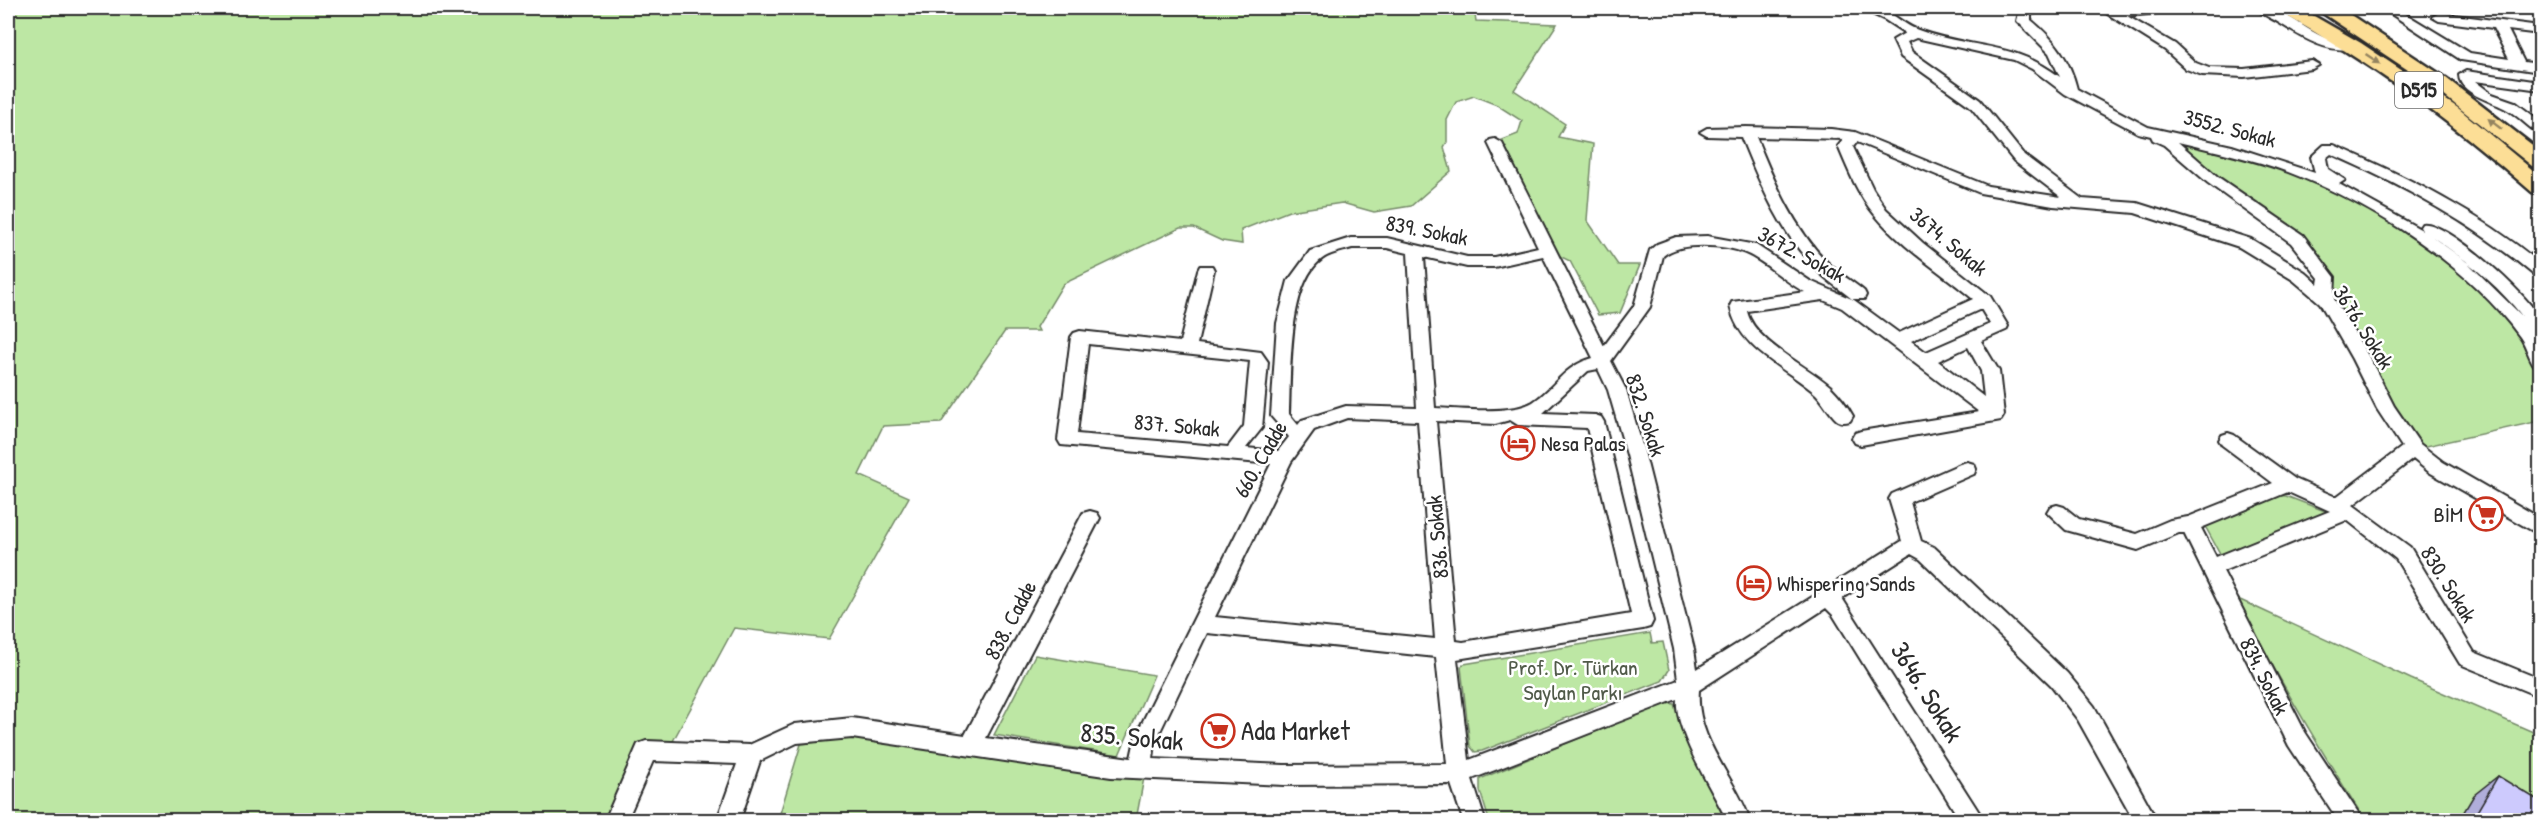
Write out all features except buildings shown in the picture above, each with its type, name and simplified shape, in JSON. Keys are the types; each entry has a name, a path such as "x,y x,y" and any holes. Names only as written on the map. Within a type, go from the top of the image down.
{"highway":[{"name":"D515","path":"2328,8 2439,82 2541,161"},
{"name":"D515","path":"2282,11 2352,45 2427,96 2541,187"}],"street":[{"path":"1681,8 1715,8"},
{"name":"3552. Sokak","path":"1865,8 1890,17 1915,34 2018,57 2037,66 2070,91 2143,129 2217,146 2293,168 2347,193 2408,227 2460,265 2504,307 2529,336 2541,361"},
{"path":"2040,8 2025,11 2024,21 2056,49 2067,71 2070,91"},
{"path":"2169,8 2113,13 2170,47 2191,66 2207,72 2244,73 2312,65"},
{"path":"2250,8 2282,11"},
{"path":"2262,8 2282,11"},
{"path":"2388,8 2466,57 2541,68"},
{"path":"2439,16 2541,30"},
{"path":"2498,24 2519,65"},
{"path":"1915,34 1900,40 1906,54 1975,103 2019,158 2076,202"},
{"path":"2468,78 2541,86"},
{"path":"2468,78 2541,93"},
{"path":"2468,78 2487,97 2510,105 2541,128"},
{"path":"2143,129 2169,142 2213,180 2297,239 2327,276 2326,292"},
{"name":"3676. Sokak","path":"1707,132 1748,135 1831,133 1855,136 1985,190 2004,195 2138,208 2245,243 2326,292 2386,409 2413,449 2436,467 2541,527"},
{"path":"1748,135 1767,185 1793,230 1822,266 1858,295"},
{"name":"3674. Sokak","path":"1855,136 1845,146 1880,210 1910,239 1984,300 1950,318 1898,340"},
{"name":"832. Sokak","path":"1495,143 1601,362 1617,390 1686,656 1688,696 1697,739 1739,820"},
{"path":"2529,336 2536,326 2529,312 2491,275 2452,243 2403,212 2321,171 2318,157 2329,148 2392,175 2480,226 2541,271"},
{"name":"3672. Sokak","path":"1601,362 1642,306 1656,254 1676,242 1707,241 1750,249 1804,285 1848,304 1995,415"},
{"name":"839. Sokak","path":"1299,437 1280,416 1285,323 1296,280 1316,255 1351,243 1388,243 1467,262 1494,262 1547,250"},
{"name":"836. Sokak","path":"1416,251 1426,414 1446,650 1459,774 1474,820"},
{"path":"1206,270 1188,348 1252,354 1259,362 1253,428 1239,443 1234,454"},
{"path":"1824,294 1738,306 1737,314 1748,330 1820,388 1835,402 1844,416"},
{"path":"1925,360 2000,326 1984,300"},
{"name":"837. Sokak","path":"1188,348 1080,337 1067,440 1283,458"},
{"path":"1861,438 1995,415 1990,371 1972,340"},
{"name":"660. Cadde","path":"1140,769 1144,742 1201,624 1283,458 1308,424 1346,412 1495,417 1537,408 1582,367 1601,362"},
{"path":"1201,624 1463,651 1643,621 1595,422 1495,417"},
{"name":"830. Sokak","path":"2228,441 2288,484 2344,508 2403,553 2467,658 2541,688"},
{"path":"2211,568 2344,508 2413,449"},
{"path":"1913,546 1899,499 1967,469"},
{"path":"2057,512 2073,525 2138,542 2177,525 2190,525 2288,484"},
{"name":"838. Cadde","path":"972,744 1090,518"},
{"name":"834. Sokak","path":"2190,525 2297,739 2351,820"},
{"path":"1688,696 1828,597 1904,548 1913,546 1927,553 2059,679 2086,713 2146,820"},
{"name":"3646. Sokak","path":"1828,597 1840,609 1973,820"},
{"name":"835. Sokak","path":"751,755 795,734 852,728 972,744 1111,767 1284,775 1459,774 1659,697 1688,696"},
{"path":"616,820 646,751 751,755 729,820"}],"green space":[{"path":"8,8 1474,8 1476,21 1557,24 1514,90 1565,124 1558,137 1593,144 1587,220 1618,265 1640,265 1620,313 1598,315 1570,261 1547,250 1495,143 1518,134 1522,121 1497,105 1474,96 1456,102 1447,120 1447,142 1444,147 1451,171 1411,206 1374,212 1342,203 1289,211 1241,230 1242,244 1222,241 1194,228 1180,228 1063,284 1037,327 1039,331 1005,331 941,423 883,426 859,475 909,497 829,639 734,628 667,752 646,751 616,820 8,820"},
{"path":"2174,135 2227,149 2347,193 2460,265 2529,336 2540,361 2540,421 2413,449 2326,299 2327,276 2297,239 2169,142"},
{"path":"2275,495 2286,496 2330,513 2222,557 2205,526"},
{"path":"2238,599 2411,679 2540,735 2540,820 2365,820 2298,711"},
{"name":"Prof. Dr. Türkan Saylan Parkı","path":"1650,633 1652,643 1663,642 1669,670 1662,681 1482,751 1475,752 1470,746 1461,667 1464,664"},
{"path":"1035,655 1154,675 1119,755 994,735"},
{"path":"1665,703 1674,704 1681,729 1725,820 1489,820 1480,791 1480,779"},
{"path":"850,738 1022,764 1144,778 1136,820 778,820 801,744"}],"place":[{"name":"Nesa Palas","path":"1518,443"},
{"name":"BİM","path":"2486,514"},
{"name":"Whispering Sands","path":"1754,583"},
{"name":"Ada Market","path":"1218,731"}]}
